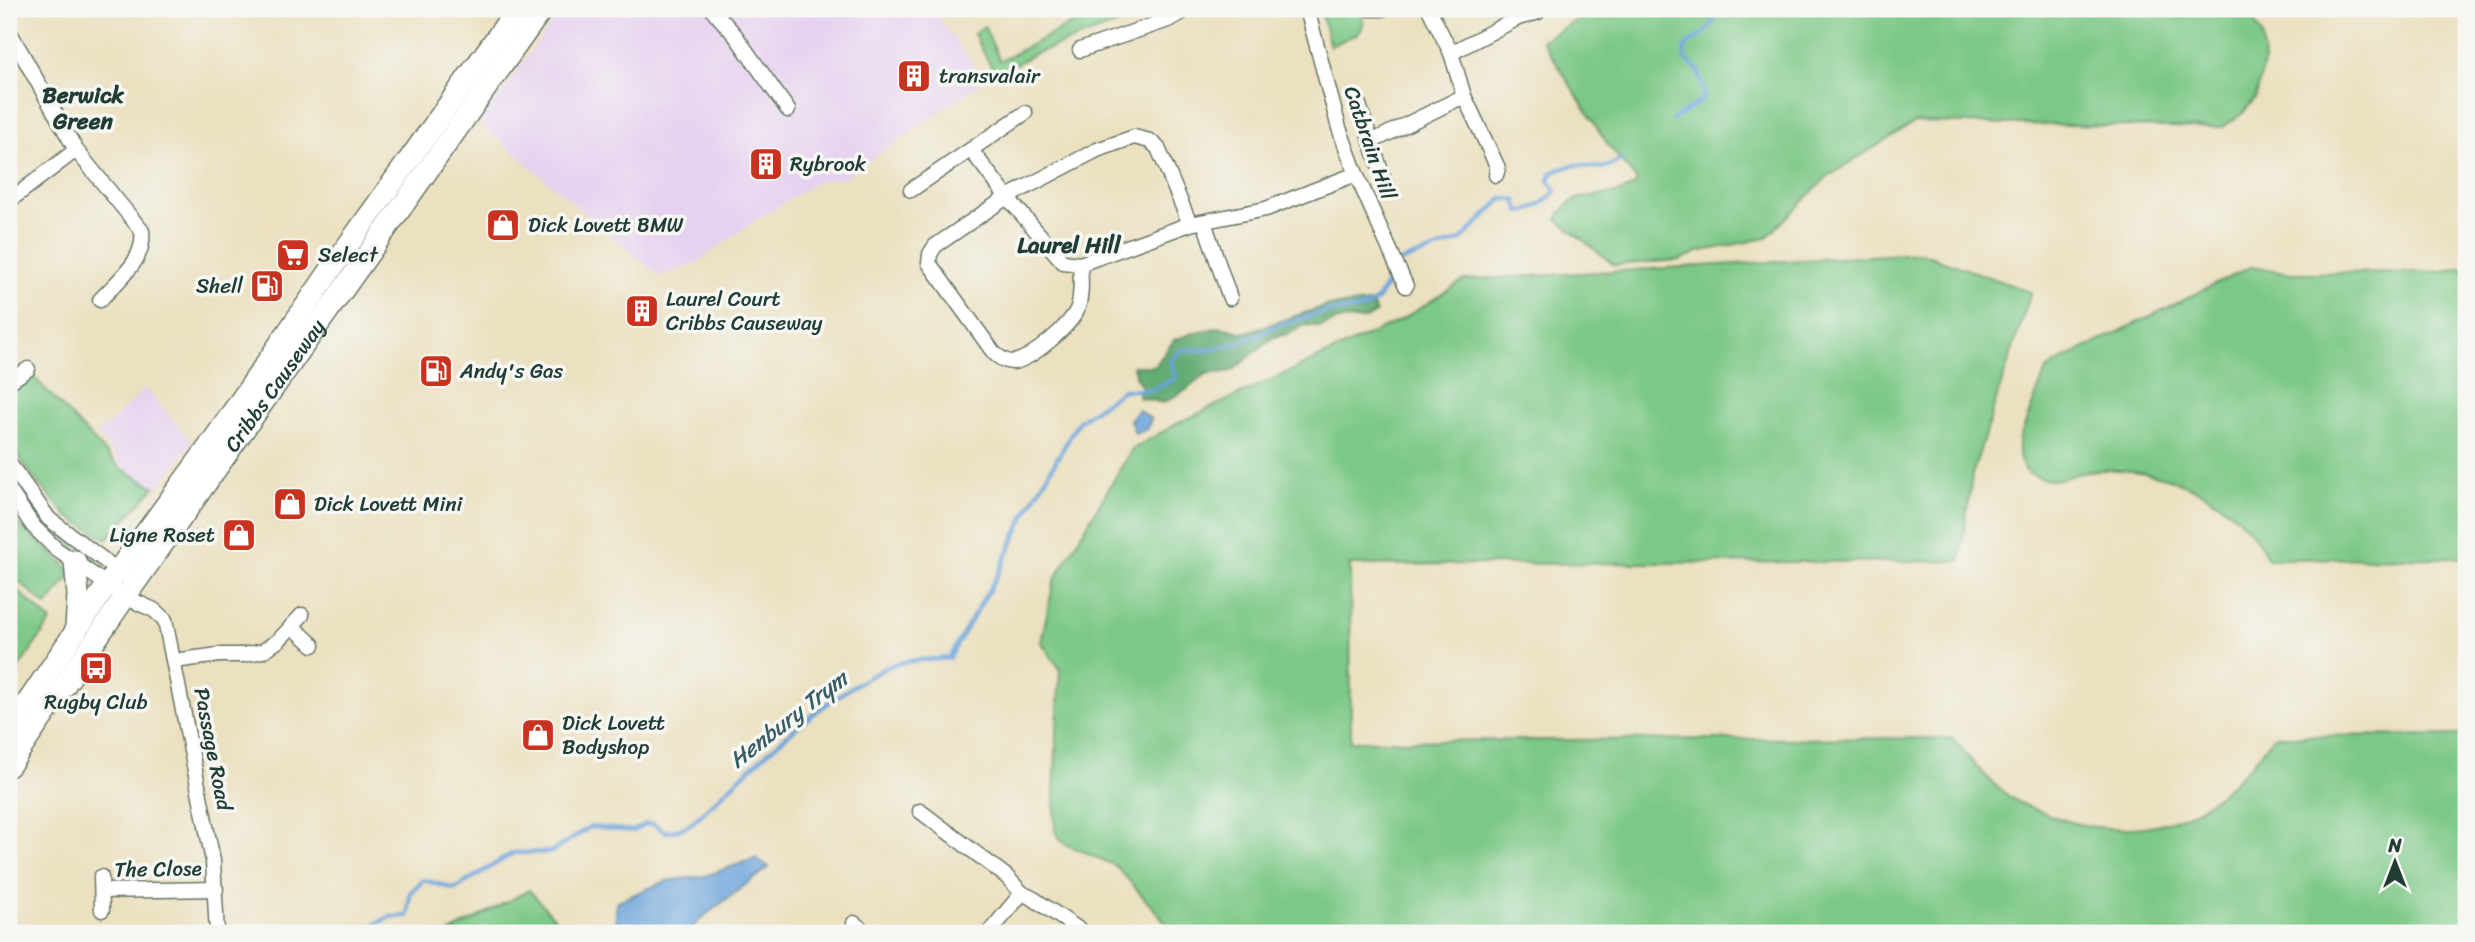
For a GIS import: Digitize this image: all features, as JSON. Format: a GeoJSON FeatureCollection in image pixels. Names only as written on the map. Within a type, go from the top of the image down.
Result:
{"type":"FeatureCollection","features":[{"type":"Feature","properties":{"kind":"main road","name":"Cribbs Causeway"},"geometry":{"type":"LineString","coordinates":[[9,766],[115,582],[325,278],[517,9]]}},
{"type":"Feature","properties":{"kind":"main road","name":"Cribbs Causeway"},"geometry":{"type":"LineString","coordinates":[[9,730],[76,631],[542,9]]}},
{"type":"Feature","properties":{"kind":"main road"},"geometry":{"type":"LineString","coordinates":[[75,561],[78,595],[76,631]]}},
{"type":"Feature","properties":{"kind":"street"},"geometry":{"type":"LineString","coordinates":[[712,9],[735,36],[788,110]]}},
{"type":"Feature","properties":{"kind":"street"},"geometry":{"type":"LineString","coordinates":[[1080,50],[1168,20],[1188,9]]}},
{"type":"Feature","properties":{"kind":"street","name":"Catbrain Hill"},"geometry":{"type":"LineString","coordinates":[[1307,9],[1339,128],[1405,286]]}},
{"type":"Feature","properties":{"kind":"street"},"geometry":{"type":"LineString","coordinates":[[1369,9],[1382,9]]}},
{"type":"Feature","properties":{"kind":"street"},"geometry":{"type":"LineString","coordinates":[[1429,9],[1451,53],[1464,96],[1498,168],[1496,175]]}},
{"type":"Feature","properties":{"kind":"street"},"geometry":{"type":"LineString","coordinates":[[1451,53],[1518,18],[1538,12]]}},
{"type":"Feature","properties":{"kind":"street"},"geometry":{"type":"LineString","coordinates":[[9,32],[76,150],[142,231],[144,244],[135,261],[100,300]]}},
{"type":"Feature","properties":{"kind":"street"},"geometry":{"type":"LineString","coordinates":[[1371,142],[1464,96]]}},
{"type":"Feature","properties":{"kind":"street"},"geometry":{"type":"LineString","coordinates":[[1357,99],[1385,183]]}},
{"type":"Feature","properties":{"kind":"street"},"geometry":{"type":"LineString","coordinates":[[911,190],[1025,113]]}},
{"type":"Feature","properties":{"kind":"street"},"geometry":{"type":"LineString","coordinates":[[1080,264],[1082,281],[1078,308],[1072,321],[1033,353],[1018,361],[1009,362],[994,353],[929,263],[935,246],[1007,197],[1097,150],[1129,138],[1140,137],[1154,144],[1163,158],[1197,223],[1230,298]]}},
{"type":"Feature","properties":{"kind":"street"},"geometry":{"type":"LineString","coordinates":[[9,201],[76,150]]}},
{"type":"Feature","properties":{"kind":"street"},"geometry":{"type":"LineString","coordinates":[[971,150],[1063,262],[1080,264],[1197,223],[1266,209],[1356,174]]}},
{"type":"Feature","properties":{"kind":"street"},"geometry":{"type":"LineString","coordinates":[[9,382],[28,369]]}},
{"type":"Feature","properties":{"kind":"street"},"geometry":{"type":"LineString","coordinates":[[9,463],[49,519],[115,582]]}},
{"type":"Feature","properties":{"kind":"street"},"geometry":{"type":"LineString","coordinates":[[9,491],[33,526],[56,549],[115,582]]}},
{"type":"Feature","properties":{"kind":"street","name":"Passage Road"},"geometry":{"type":"LineString","coordinates":[[115,582],[165,620],[213,861],[217,933]]}},
{"type":"Feature","properties":{"kind":"street"},"geometry":{"type":"LineString","coordinates":[[174,661],[263,651],[279,640],[302,615]]}},
{"type":"Feature","properties":{"kind":"street"},"geometry":{"type":"LineString","coordinates":[[292,626],[313,645]]}},
{"type":"Feature","properties":{"kind":"street"},"geometry":{"type":"LineString","coordinates":[[920,811],[1006,876],[1022,893],[1034,898],[1084,933]]}},
{"type":"Feature","properties":{"kind":"street","name":"The Close"},"geometry":{"type":"LineString","coordinates":[[102,911],[102,884],[216,889]]}},
{"type":"Feature","properties":{"kind":"street"},"geometry":{"type":"LineString","coordinates":[[989,933],[1022,893]]}},
{"type":"Feature","properties":{"kind":"street"},"geometry":{"type":"LineString","coordinates":[[854,923],[866,933]]}},
{"type":"Feature","properties":{"kind":"shaded area"},"geometry":{"type":"Polygon","coordinates":[[[562,9],[932,9],[972,63],[979,84],[846,177],[816,182],[695,264],[659,276],[479,123],[562,9]]]}},
{"type":"Feature","properties":{"kind":"shaded area"},"geometry":{"type":"Polygon","coordinates":[[[145,388],[192,442],[159,486],[155,487],[126,471],[98,435],[145,388]]]}},
{"type":"Feature","properties":{"kind":"green space"},"geometry":{"type":"Polygon","coordinates":[[[1100,9],[1159,9],[1034,54],[1000,73],[993,70],[974,34],[984,26],[1000,61],[1100,9]]]}},
{"type":"Feature","properties":{"kind":"green space"},"geometry":{"type":"Polygon","coordinates":[[[1320,9],[1357,9],[1363,26],[1359,33],[1330,46],[1320,9]]]}},
{"type":"Feature","properties":{"kind":"green space"},"geometry":{"type":"Polygon","coordinates":[[[1596,9],[2247,9],[2262,35],[2264,63],[2256,97],[2242,114],[2221,128],[1915,122],[1827,177],[1766,238],[1698,252],[1680,260],[1614,265],[1557,219],[1575,200],[1620,192],[1636,185],[1636,179],[1608,145],[1542,40],[1596,9]]]}},
{"type":"Feature","properties":{"kind":"green space"},"geometry":{"type":"Polygon","coordinates":[[[1921,253],[2031,292],[1972,475],[1960,561],[1350,565],[1351,741],[1953,738],[1988,779],[2019,802],[2079,824],[2123,828],[2166,822],[2187,815],[2206,804],[2243,773],[2274,736],[2466,735],[2466,933],[1175,933],[1116,866],[1063,843],[1055,831],[1054,794],[1060,669],[1041,642],[1054,581],[1132,449],[1182,421],[1401,320],[1464,280],[1921,253]]]}},
{"type":"Feature","properties":{"kind":"green space"},"geometry":{"type":"Polygon","coordinates":[[[2252,266],[2290,273],[2433,272],[2466,268],[2466,558],[2268,559],[2255,537],[2237,518],[2217,502],[2170,479],[2118,470],[2092,471],[2053,480],[2026,472],[2019,458],[2019,440],[2046,370],[2065,358],[2252,266]]]}},
{"type":"Feature","properties":{"kind":"green space"},"geometry":{"type":"Polygon","coordinates":[[[1372,303],[1376,313],[1366,319],[1338,320],[1320,327],[1305,325],[1288,334],[1274,337],[1232,371],[1206,374],[1163,403],[1138,397],[1142,386],[1136,378],[1133,366],[1155,366],[1174,340],[1221,327],[1244,333],[1326,306],[1372,303]]]}},
{"type":"Feature","properties":{"kind":"green space"},"geometry":{"type":"Polygon","coordinates":[[[31,374],[120,468],[155,487],[107,539],[68,517],[36,481],[9,443],[9,390],[31,374]]]}},
{"type":"Feature","properties":{"kind":"green space"},"geometry":{"type":"Polygon","coordinates":[[[9,508],[20,525],[73,572],[47,606],[9,573],[9,508]]]}},
{"type":"Feature","properties":{"kind":"green space"},"geometry":{"type":"Polygon","coordinates":[[[53,529],[96,560],[91,567],[49,535],[53,529]]]}},
{"type":"Feature","properties":{"kind":"green space"},"geometry":{"type":"Polygon","coordinates":[[[9,583],[51,621],[9,682],[9,583]]]}},
{"type":"Feature","properties":{"kind":"green space"},"geometry":{"type":"Polygon","coordinates":[[[529,890],[568,933],[449,933],[529,890]]]}},
{"type":"Feature","properties":{"kind":"water"},"geometry":{"type":"Polygon","coordinates":[[[1138,410],[1151,419],[1147,429],[1135,434],[1130,420],[1138,410]]]}},
{"type":"Feature","properties":{"kind":"water"},"geometry":{"type":"Polygon","coordinates":[[[756,858],[769,867],[699,920],[689,933],[616,932],[616,902],[666,881],[705,876],[756,858]]]}},
{"type":"Feature","properties":{"kind":"waterway"},"geometry":{"type":"LineString","coordinates":[[1672,120],[1701,101],[1704,96],[1698,70],[1685,59],[1684,48],[1709,28],[1715,9]]}},
{"type":"Feature","properties":{"kind":"waterway"},"geometry":{"type":"LineString","coordinates":[[1726,9],[1732,14],[1746,9]]}},
{"type":"Feature","properties":{"kind":"waterway"},"geometry":{"type":"LineString","coordinates":[[1400,262],[1461,240],[1502,199],[1516,200],[1520,212],[1540,205],[1556,191],[1549,181],[1551,173],[1575,165],[1604,167],[1621,159]]}},
{"type":"Feature","properties":{"kind":"waterway","name":"Henbury Trym"},"geometry":{"type":"LineString","coordinates":[[360,933],[389,917],[408,916],[410,893],[424,880],[455,889],[513,853],[551,852],[590,827],[633,831],[646,824],[653,824],[666,832],[691,824],[810,716],[863,680],[896,664],[949,658],[997,576],[1028,509],[1079,421],[1123,390],[1152,390],[1176,378],[1171,361],[1181,350],[1207,350],[1239,343],[1281,324],[1329,311],[1367,307],[1377,300],[1390,278]]}},
{"type":"Feature","properties":{"kind":"place","name":"transvalair"},"geometry":{"type":"Point","coordinates":[914,76]}},
{"type":"Feature","properties":{"kind":"place","name":"Rybrook"},"geometry":{"type":"Point","coordinates":[766,164]}},
{"type":"Feature","properties":{"kind":"place","name":"Dick Lovett BMW"},"geometry":{"type":"Point","coordinates":[503,225]}},
{"type":"Feature","properties":{"kind":"place","name":"Select"},"geometry":{"type":"Point","coordinates":[293,255]}},
{"type":"Feature","properties":{"kind":"place","name":"Shell"},"geometry":{"type":"Point","coordinates":[267,286]}},
{"type":"Feature","properties":{"kind":"place","name":"Laurel Court Cribbs Causeway"},"geometry":{"type":"Point","coordinates":[642,311]}},
{"type":"Feature","properties":{"kind":"place","name":"Andy's Gas"},"geometry":{"type":"Point","coordinates":[436,371]}},
{"type":"Feature","properties":{"kind":"place","name":"Dick Lovett Mini"},"geometry":{"type":"Point","coordinates":[290,504]}},
{"type":"Feature","properties":{"kind":"place","name":"Ligne Roset"},"geometry":{"type":"Point","coordinates":[239,535]}},
{"type":"Feature","properties":{"kind":"place","name":"Rugby Club"},"geometry":{"type":"Point","coordinates":[96,668]}},
{"type":"Feature","properties":{"kind":"place","name":"Dick Lovett Bodyshop"},"geometry":{"type":"Point","coordinates":[538,735]}},
{"type":"Feature","properties":{"kind":"district","name":"Berwick Green"},"geometry":{"type":"Point","coordinates":[83,108]}},
{"type":"Feature","properties":{"kind":"district","name":"Laurel Hill"},"geometry":{"type":"Point","coordinates":[1069,245]}}]}
